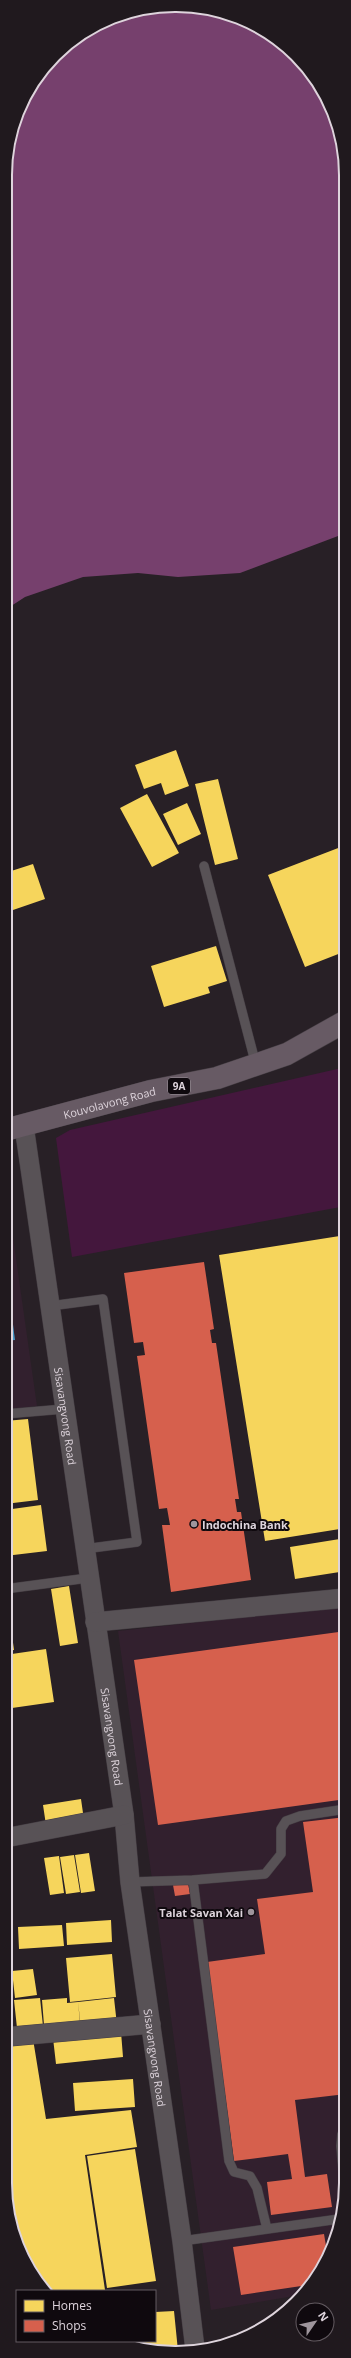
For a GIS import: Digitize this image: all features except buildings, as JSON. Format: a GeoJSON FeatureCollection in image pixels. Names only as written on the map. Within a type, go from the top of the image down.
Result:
{"type":"FeatureCollection","features":[{"type":"Feature","properties":{"kind":"main road","name":"Kouvolavong Road"},"geometry":{"type":"LineString","coordinates":[[12,1127],[151,1091],[217,1078],[287,1054],[339,1025]]}},
{"type":"Feature","properties":{"kind":"street","name":"Sisavangvong Road"},"geometry":{"type":"LineString","coordinates":[[12,1137],[50,1306],[88,1578],[124,1815],[130,1882],[182,2241],[195,2345]]}},
{"type":"Feature","properties":{"kind":"street"},"geometry":{"type":"LineString","coordinates":[[95,1622],[339,1599]]}},
{"type":"Feature","properties":{"kind":"street"},"geometry":{"type":"LineString","coordinates":[[12,1837],[124,1815]]}},
{"type":"Feature","properties":{"kind":"street"},"geometry":{"type":"LineString","coordinates":[[12,2036],[151,2024]]}},
{"type":"Feature","properties":{"kind":"lane"},"geometry":{"type":"LineString","coordinates":[[204,866],[256,1065]]}},
{"type":"Feature","properties":{"kind":"lane"},"geometry":{"type":"LineString","coordinates":[[50,1306],[103,1298],[137,1542],[84,1549]]}},
{"type":"Feature","properties":{"kind":"lane"},"geometry":{"type":"LineString","coordinates":[[12,1413],[64,1409]]}},
{"type":"Feature","properties":{"kind":"lane"},"geometry":{"type":"LineString","coordinates":[[12,1588],[88,1578]]}},
{"type":"Feature","properties":{"kind":"lane"},"geometry":{"type":"LineString","coordinates":[[130,1882],[193,1880],[265,1874],[281,1854],[281,1829],[286,1821],[300,1816],[339,1810]]}},
{"type":"Feature","properties":{"kind":"lane"},"geometry":{"type":"LineString","coordinates":[[193,1880],[229,2161],[234,2172],[250,2176],[257,2188],[267,2229]]}},
{"type":"Feature","properties":{"kind":"lane"},"geometry":{"type":"LineString","coordinates":[[182,2241],[334,2220]]}},
{"type":"Feature","properties":{"kind":"shaded area"},"geometry":{"type":"Polygon","coordinates":[[[186,12],[207,15],[238,24],[275,46],[291,60],[305,76],[327,113],[338,154],[339,536],[240,573],[178,577],[138,573],[83,577],[25,597],[12,605],[12,165],[15,144],[24,113],[46,76],[60,60],[76,46],[113,24],[154,13],[186,12]]]}},
{"type":"Feature","properties":{"kind":"shaded area"},"geometry":{"type":"Polygon","coordinates":[[[339,1069],[339,1207],[72,1257],[56,1138],[70,1130],[339,1069]]]}},
{"type":"Feature","properties":{"kind":"shaded area"},"geometry":{"type":"Polygon","coordinates":[[[12,1230],[37,1406],[12,1409],[12,1230]]]}},
{"type":"Feature","properties":{"kind":"shaded area","name":"Talat Savan Xai"},"geometry":{"type":"Polygon","coordinates":[[[339,1607],[339,2193],[336,2214],[327,2245],[305,2282],[293,2296],[211,2310],[118,1631],[339,1607]]]}},
{"type":"Feature","properties":{"kind":"place","name":"Indochina Bank"},"geometry":{"type":"Point","coordinates":[194,1524]}},
{"type":"Feature","properties":{"kind":"place","name":"Talat Savan Xai"},"geometry":{"type":"Point","coordinates":[251,1912]}}]}
